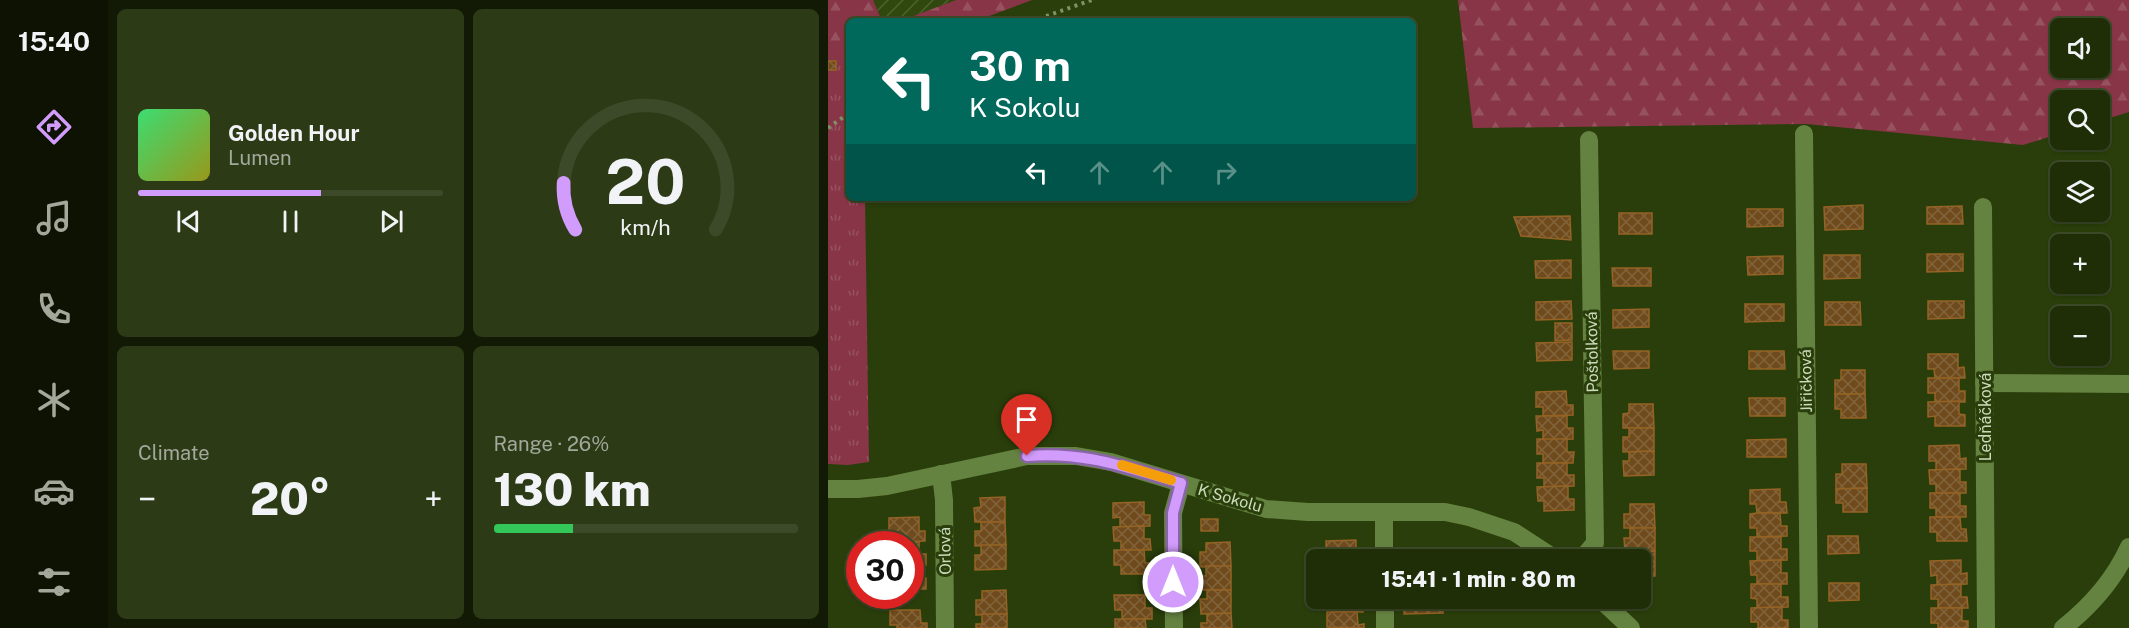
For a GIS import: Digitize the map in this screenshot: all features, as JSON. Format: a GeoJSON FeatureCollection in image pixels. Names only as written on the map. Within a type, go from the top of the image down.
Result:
{"type":"FeatureCollection","features":[{"type":"Feature","properties":{"kind":"street","name":"Jiřičková"},"geometry":{"type":"LineString","coordinates":[[1804,134],[1809,628]]}},
{"type":"Feature","properties":{"kind":"street","name":"Poštolková"},"geometry":{"type":"LineString","coordinates":[[1589,140],[1595,543],[1590,549]]}},
{"type":"Feature","properties":{"kind":"street","name":"Ledňáčková"},"geometry":{"type":"LineString","coordinates":[[1983,207],[1986,627]]}},
{"type":"Feature","properties":{"kind":"street"},"geometry":{"type":"LineString","coordinates":[[1984,382],[2129,384]]}},
{"type":"Feature","properties":{"kind":"street","name":"K Sokolu"},"geometry":{"type":"LineString","coordinates":[[828,489],[871,488],[1019,458],[1059,455],[1111,462],[1266,509],[1445,512],[1469,517],[1514,532],[1540,549]]}},
{"type":"Feature","properties":{"kind":"street","name":"Orlová"},"geometry":{"type":"LineString","coordinates":[[941,474],[944,500],[945,628]]}},
{"type":"Feature","properties":{"kind":"street"},"geometry":{"type":"LineString","coordinates":[[1174,628],[1173,513],[1181,483]]}},
{"type":"Feature","properties":{"kind":"street"},"geometry":{"type":"LineString","coordinates":[[1384,512],[1384,549]]}},
{"type":"Feature","properties":{"kind":"street"},"geometry":{"type":"LineString","coordinates":[[2063,628],[2083,622],[2111,580],[2129,547]]}},
{"type":"Feature","properties":{"kind":"street"},"geometry":{"type":"LineString","coordinates":[[1385,609],[1385,628]]}},
{"type":"Feature","properties":{"kind":"street"},"geometry":{"type":"LineString","coordinates":[[1611,609],[1631,628]]}},
{"type":"Feature","properties":{"kind":"path"},"geometry":{"type":"LineString","coordinates":[[1041,18],[1092,0]]}},
{"type":"Feature","properties":{"kind":"path"},"geometry":{"type":"LineString","coordinates":[[828,128],[846,115]]}},
{"type":"Feature","properties":{"kind":"shaded area"},"geometry":{"type":"Polygon","coordinates":[[[873,0],[956,0],[908,18],[881,18],[873,0]]]}},
{"type":"Feature","properties":{"kind":"green space"},"geometry":{"type":"Polygon","coordinates":[[[828,0],[873,0],[881,18],[846,18],[846,63],[828,63],[828,0]]]}},
{"type":"Feature","properties":{"kind":"green space"},"geometry":{"type":"Polygon","coordinates":[[[956,0],[1032,0],[984,18],[908,18],[956,0]]]}},
{"type":"Feature","properties":{"kind":"green space"},"geometry":{"type":"Polygon","coordinates":[[[1458,0],[2129,0],[2129,112],[2110,118],[2110,90],[2050,90],[2050,136],[2023,145],[1807,124],[1473,128],[1458,0]]]}},
{"type":"Feature","properties":{"kind":"green space"},"geometry":{"type":"Polygon","coordinates":[[[828,63],[846,63],[846,201],[865,201],[869,462],[848,465],[828,464],[828,63]]]}},
{"type":"Feature","properties":{"kind":"building"},"geometry":{"type":"Polygon","coordinates":[[[828,61],[836,61],[836,70],[828,70],[828,61]]]}},
{"type":"Feature","properties":{"kind":"building"},"geometry":{"type":"Polygon","coordinates":[[[1863,205],[1863,229],[1825,230],[1824,207],[1863,205]]]}},
{"type":"Feature","properties":{"kind":"building"},"geometry":{"type":"Polygon","coordinates":[[[1962,206],[1963,224],[1927,224],[1927,207],[1962,206]]]}},
{"type":"Feature","properties":{"kind":"building"},"geometry":{"type":"Polygon","coordinates":[[[1747,209],[1783,209],[1783,226],[1747,227],[1747,209]]]}},
{"type":"Feature","properties":{"kind":"building"},"geometry":{"type":"Polygon","coordinates":[[[1619,213],[1652,213],[1652,234],[1619,234],[1619,213]]]}},
{"type":"Feature","properties":{"kind":"building"},"geometry":{"type":"Polygon","coordinates":[[[1570,216],[1571,240],[1521,236],[1514,217],[1570,216]]]}},
{"type":"Feature","properties":{"kind":"building"},"geometry":{"type":"Polygon","coordinates":[[[1927,254],[1963,254],[1963,271],[1927,272],[1927,254]]]}},
{"type":"Feature","properties":{"kind":"building"},"geometry":{"type":"Polygon","coordinates":[[[1824,255],[1860,255],[1860,278],[1824,279],[1824,255]]]}},
{"type":"Feature","properties":{"kind":"building"},"geometry":{"type":"Polygon","coordinates":[[[1783,256],[1783,274],[1748,275],[1747,257],[1783,256]]]}},
{"type":"Feature","properties":{"kind":"building"},"geometry":{"type":"Polygon","coordinates":[[[1571,260],[1571,278],[1536,278],[1535,261],[1571,260]]]}},
{"type":"Feature","properties":{"kind":"building"},"geometry":{"type":"Polygon","coordinates":[[[1612,268],[1651,268],[1651,286],[1613,286],[1612,268]]]}},
{"type":"Feature","properties":{"kind":"building"},"geometry":{"type":"Polygon","coordinates":[[[1571,301],[1572,319],[1536,320],[1536,302],[1571,301]]]}},
{"type":"Feature","properties":{"kind":"building"},"geometry":{"type":"Polygon","coordinates":[[[1928,301],[1964,301],[1964,318],[1928,319],[1928,301]]]}},
{"type":"Feature","properties":{"kind":"building"},"geometry":{"type":"Polygon","coordinates":[[[1825,302],[1860,302],[1861,325],[1825,325],[1825,302]]]}},
{"type":"Feature","properties":{"kind":"building"},"geometry":{"type":"Polygon","coordinates":[[[1745,304],[1784,304],[1784,321],[1745,322],[1745,304]]]}},
{"type":"Feature","properties":{"kind":"building"},"geometry":{"type":"Polygon","coordinates":[[[1649,309],[1649,327],[1613,328],[1613,310],[1649,309]]]}},
{"type":"Feature","properties":{"kind":"building"},"geometry":{"type":"Polygon","coordinates":[[[1555,323],[1572,323],[1572,340],[1555,341],[1555,323]]]}},
{"type":"Feature","properties":{"kind":"building"},"geometry":{"type":"Polygon","coordinates":[[[1572,342],[1572,360],[1537,361],[1536,343],[1572,342]]]}},
{"type":"Feature","properties":{"kind":"building"},"geometry":{"type":"Polygon","coordinates":[[[1613,351],[1649,351],[1649,368],[1614,369],[1613,351]]]}},
{"type":"Feature","properties":{"kind":"building"},"geometry":{"type":"Polygon","coordinates":[[[1749,351],[1784,351],[1785,369],[1749,369],[1749,351]]]}},
{"type":"Feature","properties":{"kind":"building"},"geometry":{"type":"Polygon","coordinates":[[[1928,354],[1958,354],[1958,368],[1964,367],[1965,378],[1935,378],[1934,369],[1928,369],[1928,354]]]}},
{"type":"Feature","properties":{"kind":"building"},"geometry":{"type":"Polygon","coordinates":[[[1841,370],[1865,370],[1865,394],[1835,394],[1835,380],[1841,380],[1841,370]]]}},
{"type":"Feature","properties":{"kind":"building"},"geometry":{"type":"Polygon","coordinates":[[[1928,378],[1959,378],[1959,391],[1965,391],[1965,402],[1935,402],[1935,393],[1928,393],[1928,378]]]}},
{"type":"Feature","properties":{"kind":"building"},"geometry":{"type":"Polygon","coordinates":[[[1566,391],[1567,405],[1573,405],[1573,415],[1543,416],[1543,407],[1536,407],[1536,392],[1566,391]]]}},
{"type":"Feature","properties":{"kind":"building"},"geometry":{"type":"Polygon","coordinates":[[[1835,394],[1865,394],[1866,418],[1841,418],[1841,409],[1835,409],[1835,394]]]}},
{"type":"Feature","properties":{"kind":"building"},"geometry":{"type":"Polygon","coordinates":[[[1749,398],[1785,398],[1785,416],[1750,416],[1749,398]]]}},
{"type":"Feature","properties":{"kind":"building"},"geometry":{"type":"Polygon","coordinates":[[[1959,401],[1959,414],[1965,415],[1965,426],[1935,426],[1935,416],[1928,417],[1928,402],[1959,401]]]}},
{"type":"Feature","properties":{"kind":"building"},"geometry":{"type":"Polygon","coordinates":[[[1629,404],[1653,404],[1654,428],[1623,428],[1623,414],[1629,413],[1629,404]]]}},
{"type":"Feature","properties":{"kind":"building"},"geometry":{"type":"Polygon","coordinates":[[[1536,416],[1567,416],[1567,428],[1573,428],[1573,439],[1543,440],[1543,430],[1537,431],[1536,416]]]}},
{"type":"Feature","properties":{"kind":"building"},"geometry":{"type":"Polygon","coordinates":[[[1629,428],[1654,428],[1654,451],[1623,452],[1623,437],[1629,437],[1629,428]]]}},
{"type":"Feature","properties":{"kind":"building"},"geometry":{"type":"Polygon","coordinates":[[[1537,439],[1567,439],[1567,452],[1574,452],[1573,463],[1543,463],[1543,454],[1537,454],[1537,439]]]}},
{"type":"Feature","properties":{"kind":"building"},"geometry":{"type":"Polygon","coordinates":[[[1786,439],[1786,457],[1747,457],[1747,440],[1786,439]]]}},
{"type":"Feature","properties":{"kind":"building"},"geometry":{"type":"Polygon","coordinates":[[[1959,445],[1960,459],[1966,458],[1966,469],[1936,470],[1936,461],[1929,461],[1929,446],[1959,445]]]}},
{"type":"Feature","properties":{"kind":"building"},"geometry":{"type":"Polygon","coordinates":[[[1654,451],[1654,475],[1624,476],[1623,461],[1629,461],[1629,452],[1654,451]]]}},
{"type":"Feature","properties":{"kind":"building"},"geometry":{"type":"Polygon","coordinates":[[[1537,463],[1567,463],[1567,475],[1574,475],[1574,486],[1544,487],[1544,478],[1537,478],[1537,463]]]}},
{"type":"Feature","properties":{"kind":"building"},"geometry":{"type":"Polygon","coordinates":[[[1842,464],[1866,464],[1867,488],[1836,489],[1836,474],[1842,474],[1842,464]]]}},
{"type":"Feature","properties":{"kind":"building"},"geometry":{"type":"Polygon","coordinates":[[[1960,469],[1960,482],[1966,482],[1966,493],[1936,493],[1936,484],[1930,484],[1929,470],[1960,469]]]}},
{"type":"Feature","properties":{"kind":"building"},"geometry":{"type":"Polygon","coordinates":[[[1568,486],[1568,499],[1574,499],[1574,510],[1544,511],[1544,501],[1538,501],[1537,487],[1568,486]]]}},
{"type":"Feature","properties":{"kind":"building"},"geometry":{"type":"Polygon","coordinates":[[[1867,488],[1867,512],[1843,512],[1843,503],[1836,503],[1836,489],[1867,488]]]}},
{"type":"Feature","properties":{"kind":"building"},"geometry":{"type":"Polygon","coordinates":[[[1780,489],[1780,502],[1786,502],[1787,513],[1757,513],[1756,504],[1750,504],[1750,490],[1780,489]]]}},
{"type":"Feature","properties":{"kind":"building"},"geometry":{"type":"Polygon","coordinates":[[[1930,493],[1960,493],[1960,506],[1966,506],[1966,517],[1936,517],[1936,508],[1930,508],[1930,493]]]}},
{"type":"Feature","properties":{"kind":"building"},"geometry":{"type":"Polygon","coordinates":[[[1005,497],[1005,522],[975,522],[974,508],[981,507],[980,498],[1005,497]]]}},
{"type":"Feature","properties":{"kind":"building"},"geometry":{"type":"Polygon","coordinates":[[[1144,502],[1144,515],[1150,515],[1150,526],[1120,527],[1120,517],[1113,518],[1113,503],[1144,502]]]}},
{"type":"Feature","properties":{"kind":"building"},"geometry":{"type":"Polygon","coordinates":[[[1630,504],[1654,504],[1655,528],[1624,528],[1624,514],[1630,514],[1630,504]]]}},
{"type":"Feature","properties":{"kind":"building"},"geometry":{"type":"Polygon","coordinates":[[[1780,513],[1781,526],[1787,526],[1787,536],[1757,537],[1757,528],[1750,528],[1750,514],[1780,513]]]}},
{"type":"Feature","properties":{"kind":"building"},"geometry":{"type":"Polygon","coordinates":[[[919,517],[919,531],[889,531],[889,518],[919,517]]]}},
{"type":"Feature","properties":{"kind":"building"},"geometry":{"type":"Polygon","coordinates":[[[1930,517],[1960,517],[1961,529],[1966,529],[1967,541],[1937,541],[1937,532],[1930,532],[1930,517]]]}},
{"type":"Feature","properties":{"kind":"building"},"geometry":{"type":"Polygon","coordinates":[[[1201,519],[1218,519],[1218,531],[1201,531],[1201,519]]]}},
{"type":"Feature","properties":{"kind":"building"},"geometry":{"type":"Polygon","coordinates":[[[981,522],[1005,522],[1006,545],[975,546],[975,531],[981,531],[981,522]]]}},
{"type":"Feature","properties":{"kind":"building"},"geometry":{"type":"Polygon","coordinates":[[[1144,526],[1144,539],[1150,539],[1151,550],[1121,550],[1121,541],[1114,541],[1113,527],[1144,526]]]}},
{"type":"Feature","properties":{"kind":"building"},"geometry":{"type":"Polygon","coordinates":[[[1630,528],[1655,528],[1655,551],[1625,549],[1624,538],[1630,538],[1630,528]]]}},
{"type":"Feature","properties":{"kind":"building"},"geometry":{"type":"Polygon","coordinates":[[[1828,536],[1858,536],[1859,553],[1828,554],[1828,536]]]}},
{"type":"Feature","properties":{"kind":"building"},"geometry":{"type":"Polygon","coordinates":[[[1750,537],[1781,537],[1781,549],[1787,549],[1787,560],[1757,561],[1757,551],[1750,551],[1750,537]]]}},
{"type":"Feature","properties":{"kind":"building"},"geometry":{"type":"Polygon","coordinates":[[[1356,540],[1356,549],[1326,549],[1326,541],[1356,540]]]}},
{"type":"Feature","properties":{"kind":"building"},"geometry":{"type":"Polygon","coordinates":[[[1230,542],[1231,566],[1200,567],[1200,552],[1206,552],[1206,543],[1230,542]]]}},
{"type":"Feature","properties":{"kind":"building"},"geometry":{"type":"Polygon","coordinates":[[[981,545],[1006,545],[1006,569],[975,570],[975,555],[981,555],[981,545]]]}},
{"type":"Feature","properties":{"kind":"building"},"geometry":{"type":"Polygon","coordinates":[[[1114,550],[1144,550],[1145,563],[1151,563],[1151,574],[1121,574],[1121,565],[1114,565],[1114,550]]]}},
{"type":"Feature","properties":{"kind":"building"},"geometry":{"type":"Polygon","coordinates":[[[1651,551],[1655,551],[1655,576],[1651,576],[1651,551]]]}},
{"type":"Feature","properties":{"kind":"building"},"geometry":{"type":"Polygon","coordinates":[[[1781,560],[1781,573],[1787,573],[1787,584],[1757,584],[1757,575],[1751,575],[1750,561],[1781,560]]]}},
{"type":"Feature","properties":{"kind":"building"},"geometry":{"type":"Polygon","coordinates":[[[1961,560],[1961,574],[1967,573],[1967,584],[1937,585],[1937,575],[1931,576],[1930,561],[1961,560]]]}},
{"type":"Feature","properties":{"kind":"building"},"geometry":{"type":"Polygon","coordinates":[[[1206,566],[1231,566],[1231,590],[1200,590],[1200,576],[1206,576],[1206,566]]]}},
{"type":"Feature","properties":{"kind":"building"},"geometry":{"type":"Polygon","coordinates":[[[1829,583],[1859,583],[1859,600],[1829,601],[1829,583]]]}},
{"type":"Feature","properties":{"kind":"building"},"geometry":{"type":"Polygon","coordinates":[[[1751,584],[1781,584],[1781,597],[1788,597],[1788,607],[1757,608],[1757,599],[1751,598],[1751,584]]]}},
{"type":"Feature","properties":{"kind":"building"},"geometry":{"type":"Polygon","coordinates":[[[1961,584],[1961,597],[1967,597],[1968,608],[1938,608],[1938,599],[1931,599],[1931,585],[1961,584]]]}},
{"type":"Feature","properties":{"kind":"building"},"geometry":{"type":"Polygon","coordinates":[[[1006,590],[1007,614],[976,615],[976,600],[982,600],[982,591],[1006,590]]]}},
{"type":"Feature","properties":{"kind":"building"},"geometry":{"type":"Polygon","coordinates":[[[1207,590],[1231,590],[1231,613],[1201,614],[1200,599],[1207,599],[1207,590]]]}},
{"type":"Feature","properties":{"kind":"building"},"geometry":{"type":"Polygon","coordinates":[[[1114,595],[1145,595],[1145,608],[1152,608],[1152,619],[1122,619],[1122,610],[1115,610],[1114,595]]]}},
{"type":"Feature","properties":{"kind":"building"},"geometry":{"type":"Polygon","coordinates":[[[1782,607],[1782,620],[1788,620],[1788,628],[1758,628],[1758,622],[1751,622],[1751,608],[1782,607]]]}},
{"type":"Feature","properties":{"kind":"building"},"geometry":{"type":"Polygon","coordinates":[[[1931,608],[1962,608],[1962,621],[1968,621],[1968,628],[1938,628],[1938,623],[1931,623],[1931,608]]]}},
{"type":"Feature","properties":{"kind":"building"},"geometry":{"type":"Polygon","coordinates":[[[1333,609],[1363,609],[1363,612],[1333,612],[1333,609]]]}},
{"type":"Feature","properties":{"kind":"building"},"geometry":{"type":"Polygon","coordinates":[[[1404,609],[1443,609],[1443,613],[1404,614],[1404,609]]]}},
{"type":"Feature","properties":{"kind":"building"},"geometry":{"type":"Polygon","coordinates":[[[890,610],[920,610],[921,623],[927,623],[927,628],[897,628],[897,625],[890,625],[890,610]]]}},
{"type":"Feature","properties":{"kind":"building"},"geometry":{"type":"Polygon","coordinates":[[[1327,612],[1357,612],[1358,625],[1364,624],[1364,628],[1327,627],[1327,612]]]}},
{"type":"Feature","properties":{"kind":"building"},"geometry":{"type":"Polygon","coordinates":[[[1231,613],[1232,628],[1201,628],[1201,623],[1207,623],[1207,614],[1231,613]]]}},
{"type":"Feature","properties":{"kind":"building"},"geometry":{"type":"Polygon","coordinates":[[[982,614],[1007,614],[1007,628],[976,628],[976,624],[982,624],[982,614]]]}},
{"type":"Feature","properties":{"kind":"building"},"geometry":{"type":"Polygon","coordinates":[[[1115,619],[1145,619],[1146,628],[1115,628],[1115,619]]]}},
{"type":"Feature","properties":{"kind":"slow traffic"},"geometry":{"type":"LineString","coordinates":[[1122,465],[1171,480]]}},
{"type":"Feature","properties":{"kind":"route"},"geometry":{"type":"LineString","coordinates":[[1027,456],[1059,455],[1092,458],[1181,483],[1173,513],[1173,582]]}}]}
